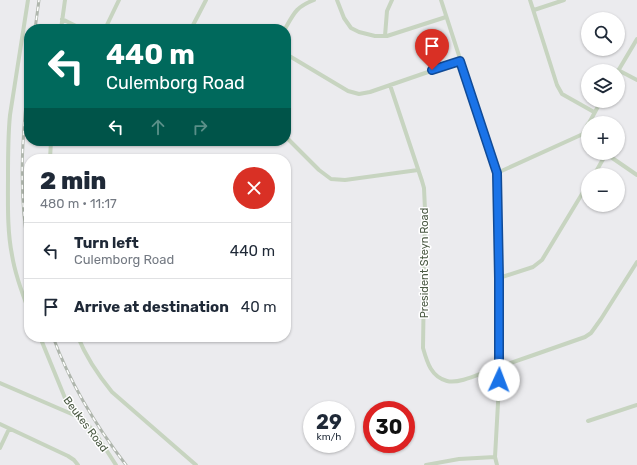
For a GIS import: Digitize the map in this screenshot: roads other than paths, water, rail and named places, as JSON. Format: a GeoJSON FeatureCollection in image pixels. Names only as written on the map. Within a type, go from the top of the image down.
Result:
{"type":"FeatureCollection","features":[{"type":"Feature","properties":{"kind":"street"},"geometry":{"type":"LineString","coordinates":[[24,24],[28,0]]}},
{"type":"Feature","properties":{"kind":"street"},"geometry":{"type":"LineString","coordinates":[[62,24],[65,0]]}},
{"type":"Feature","properties":{"kind":"street"},"geometry":{"type":"LineString","coordinates":[[107,24],[119,0]]}},
{"type":"Feature","properties":{"kind":"street"},"geometry":{"type":"LineString","coordinates":[[194,24],[206,0]]}},
{"type":"Feature","properties":{"kind":"street"},"geometry":{"type":"LineString","coordinates":[[288,24],[293,14],[300,6],[314,0]]}},
{"type":"Feature","properties":{"kind":"street"},"geometry":{"type":"LineString","coordinates":[[337,0],[344,18],[351,28],[359,32],[375,36],[384,36],[446,17]]}},
{"type":"Feature","properties":{"kind":"street"},"geometry":{"type":"LineString","coordinates":[[384,36],[387,11],[392,0]]}},
{"type":"Feature","properties":{"kind":"street"},"geometry":{"type":"LineString","coordinates":[[441,0],[497,173],[500,367],[495,457],[497,465]]}},
{"type":"Feature","properties":{"kind":"street"},"geometry":{"type":"LineString","coordinates":[[530,0],[560,92],[594,112]]}},
{"type":"Feature","properties":{"kind":"street"},"geometry":{"type":"LineString","coordinates":[[534,10],[564,0]]}},
{"type":"Feature","properties":{"kind":"street"},"geometry":{"type":"LineString","coordinates":[[62,19],[72,24]]}},
{"type":"Feature","properties":{"kind":"street"},"geometry":{"type":"LineString","coordinates":[[24,26],[10,115],[8,197],[12,256],[24,297]]}},
{"type":"Feature","properties":{"kind":"street"},"geometry":{"type":"LineString","coordinates":[[622,64],[637,39]]}},
{"type":"Feature","properties":{"kind":"street"},"geometry":{"type":"LineString","coordinates":[[291,57],[352,92],[359,94],[363,94],[460,61]]}},
{"type":"Feature","properties":{"kind":"street"},"geometry":{"type":"LineString","coordinates":[[625,74],[637,80]]}},
{"type":"Feature","properties":{"kind":"street","name":"President Steyn Road"},"geometry":{"type":"LineString","coordinates":[[390,84],[424,188],[423,348],[427,364],[436,375],[446,381],[454,381],[500,367]]}},
{"type":"Feature","properties":{"kind":"street"},"geometry":{"type":"LineString","coordinates":[[592,116],[597,108]]}},
{"type":"Feature","properties":{"kind":"street"},"geometry":{"type":"LineString","coordinates":[[497,173],[581,135]]}},
{"type":"Feature","properties":{"kind":"street"},"geometry":{"type":"LineString","coordinates":[[291,142],[331,179],[345,180],[418,170]]}},
{"type":"Feature","properties":{"kind":"street"},"geometry":{"type":"LineString","coordinates":[[615,160],[637,174]]}},
{"type":"Feature","properties":{"kind":"street"},"geometry":{"type":"LineString","coordinates":[[499,278],[534,267],[542,260],[581,196]]}},
{"type":"Feature","properties":{"kind":"street"},"geometry":{"type":"LineString","coordinates":[[500,367],[585,337],[591,333],[637,262]]}},
{"type":"Feature","properties":{"kind":"street","name":"Beukes Road"},"geometry":{"type":"LineString","coordinates":[[42,342],[65,398],[100,439],[116,465]]}},
{"type":"Feature","properties":{"kind":"street"},"geometry":{"type":"LineString","coordinates":[[81,342],[97,371],[112,392],[196,465]]}},
{"type":"Feature","properties":{"kind":"street"},"geometry":{"type":"LineString","coordinates":[[1,385],[83,419]]}},
{"type":"Feature","properties":{"kind":"street"},"geometry":{"type":"LineString","coordinates":[[588,421],[637,406]]}},
{"type":"Feature","properties":{"kind":"street"},"geometry":{"type":"LineString","coordinates":[[0,424],[68,456],[78,465]]}},
{"type":"Feature","properties":{"kind":"street"},"geometry":{"type":"LineString","coordinates":[[0,448],[9,429]]}},
{"type":"Feature","properties":{"kind":"street"},"geometry":{"type":"LineString","coordinates":[[426,465],[458,459],[495,457]]}},
{"type":"Feature","properties":{"kind":"railway"},"geometry":{"type":"LineString","coordinates":[[36,24],[39,0]]}},
{"type":"Feature","properties":{"kind":"railway"},"geometry":{"type":"LineString","coordinates":[[24,121],[22,164],[24,215]]}},
{"type":"Feature","properties":{"kind":"railway"},"geometry":{"type":"LineString","coordinates":[[55,342],[67,371],[85,404],[104,435],[126,465]]}}]}
